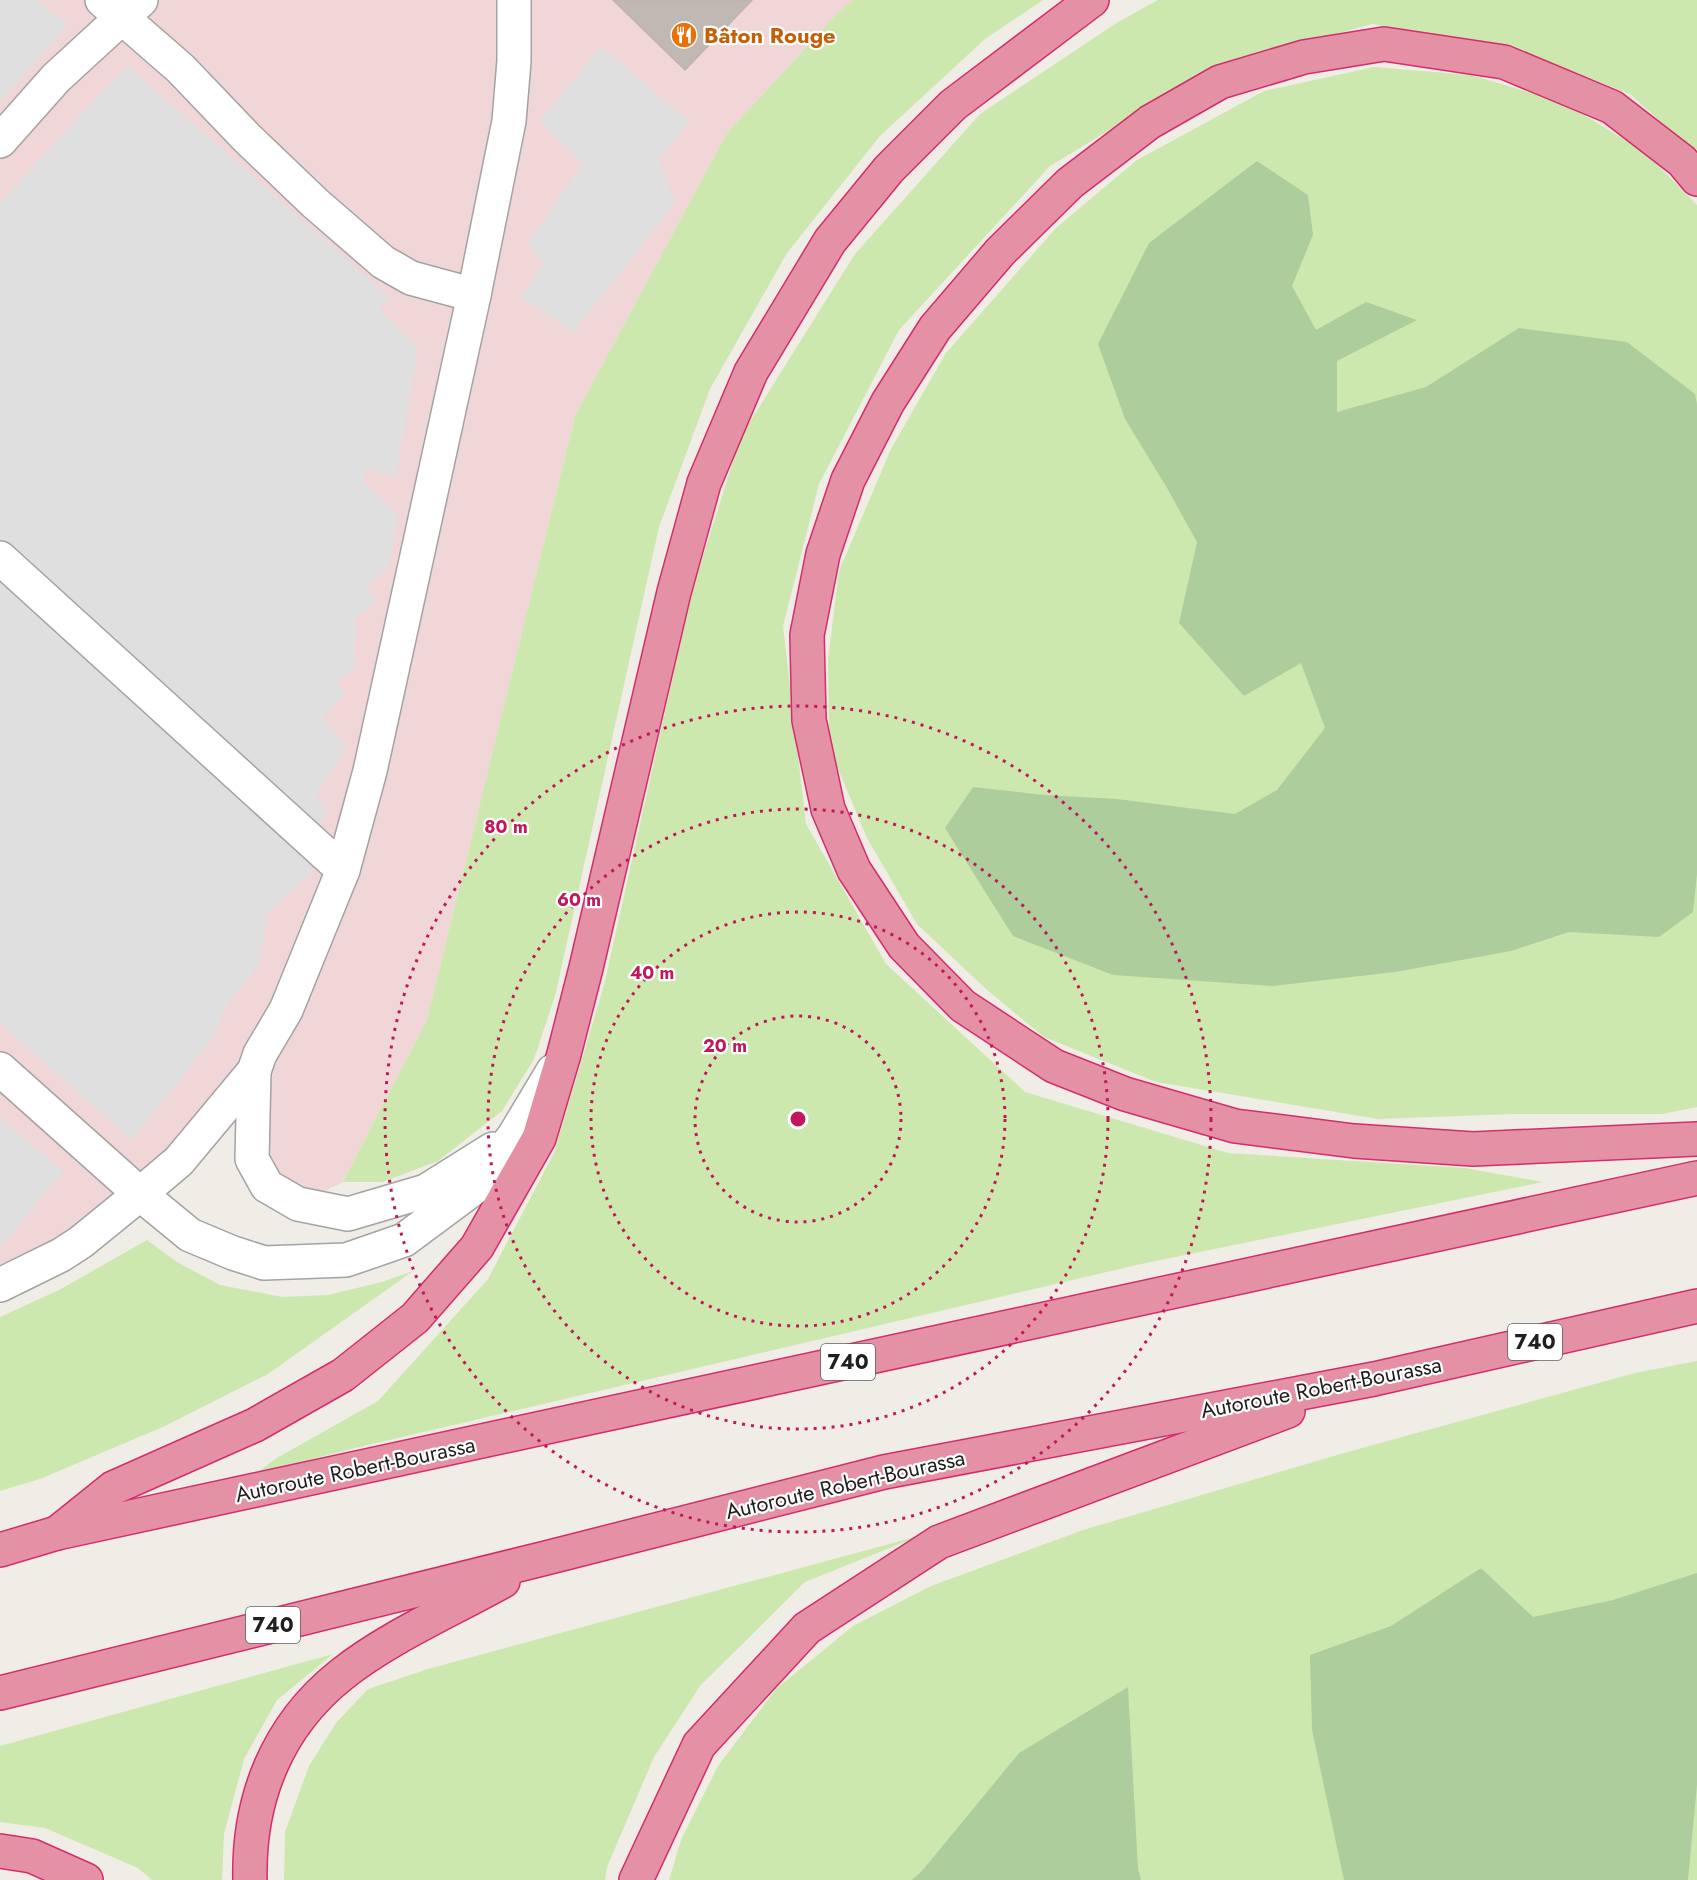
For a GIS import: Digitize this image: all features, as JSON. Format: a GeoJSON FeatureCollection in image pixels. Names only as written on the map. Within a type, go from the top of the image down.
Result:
{"type":"FeatureCollection","features":[{"type":"Feature","properties":{"kind":"highway"},"geometry":{"type":"LineString","coordinates":[[57,1533],[113,1488],[255,1425],[344,1375],[415,1318],[477,1247],[539,1138],[564,1054],[674,592],[704,483],[751,372],[830,241],[889,169],[953,105],[1092,0]]}},
{"type":"Feature","properties":{"kind":"highway"},"geometry":{"type":"LineString","coordinates":[[1697,179],[1682,161],[1611,107],[1504,62],[1384,44],[1304,57],[1220,82],[1150,122],[1070,183],[1000,252],[935,328],[888,402],[848,480],[823,554],[807,635],[809,720],[828,809],[854,870],[904,946],[963,1006],[1054,1066],[1125,1094],[1235,1126],[1354,1141],[1473,1149],[1697,1139]]}},
{"type":"Feature","properties":{"kind":"highway","name":"Autoroute Robert-Bourassa"},"geometry":{"type":"LineString","coordinates":[[0,1550],[57,1533],[1697,1178]]}},
{"type":"Feature","properties":{"kind":"highway","name":"Autoroute Robert-Bourassa"},"geometry":{"type":"LineString","coordinates":[[0,1693],[884,1472],[1374,1378],[1697,1306]]}},
{"type":"Feature","properties":{"kind":"highway"},"geometry":{"type":"LineString","coordinates":[[636,1880],[699,1745],[807,1628],[939,1542],[1374,1378]]}},
{"type":"Feature","properties":{"kind":"highway"},"geometry":{"type":"LineString","coordinates":[[250,1880],[250,1842],[256,1809],[269,1768],[284,1737],[302,1712],[341,1675],[382,1647],[546,1558]]}},
{"type":"Feature","properties":{"kind":"highway"},"geometry":{"type":"LineString","coordinates":[[0,1851],[32,1857],[86,1880]]}},
{"type":"Feature","properties":{"kind":"lane"},"geometry":{"type":"LineString","coordinates":[[514,0],[514,61],[509,121],[474,295],[370,771],[343,870],[286,1010],[260,1053],[254,1071],[252,1159],[267,1186],[298,1204],[348,1214],[426,1191],[514,1136]]}},
{"type":"Feature","properties":{"kind":"lane"},"geometry":{"type":"LineString","coordinates":[[0,141],[122,6],[247,138],[315,203],[383,262],[411,278],[474,295]]}},
{"type":"Feature","properties":{"kind":"lane"},"geometry":{"type":"LineString","coordinates":[[0,558],[343,870]]}},
{"type":"Feature","properties":{"kind":"lane"},"geometry":{"type":"LineString","coordinates":[[0,1069],[140,1194],[190,1235],[264,1263],[346,1260],[404,1240],[474,1188],[514,1136],[564,1054]]}},
{"type":"Feature","properties":{"kind":"lane"},"geometry":{"type":"LineString","coordinates":[[0,1284],[61,1255],[81,1242],[140,1194],[179,1161],[254,1071]]}},
{"type":"Feature","properties":{"kind":"shaded area"},"geometry":{"type":"Polygon","coordinates":[[[0,0],[853,0],[838,13],[727,133],[575,416],[427,1020],[343,1182],[298,1204],[267,1186],[254,1072],[179,1161],[0,1285],[0,0]]]}},
{"type":"Feature","properties":{"kind":"shaded area"},"geometry":{"type":"Polygon","coordinates":[[[0,0],[37,0],[67,25],[0,102],[0,0]]]}},
{"type":"Feature","properties":{"kind":"shaded area"},"geometry":{"type":"Polygon","coordinates":[[[601,46],[689,122],[659,159],[675,203],[573,332],[521,297],[544,262],[527,244],[583,163],[540,121],[601,46]]]}},
{"type":"Feature","properties":{"kind":"shaded area"},"geometry":{"type":"Polygon","coordinates":[[[127,65],[390,298],[379,308],[418,349],[396,476],[367,469],[362,481],[398,514],[389,567],[366,587],[377,602],[356,617],[354,668],[335,682],[346,693],[323,717],[347,747],[316,795],[328,812],[310,837],[312,872],[266,914],[261,961],[228,1003],[212,1039],[132,1140],[0,1023],[0,202],[127,65]]]}},
{"type":"Feature","properties":{"kind":"shaded area"},"geometry":{"type":"Polygon","coordinates":[[[0,1118],[63,1172],[0,1247],[0,1118]]]}},
{"type":"Feature","properties":{"kind":"green space"},"geometry":{"type":"Polygon","coordinates":[[[853,0],[1043,0],[985,39],[880,136],[787,253],[710,389],[659,527],[555,996],[534,1059],[502,1111],[438,1161],[382,1182],[343,1182],[427,1020],[575,416],[727,133],[838,13],[853,0]]]}},
{"type":"Feature","properties":{"kind":"green space"},"geometry":{"type":"Polygon","coordinates":[[[1158,0],[1697,0],[1697,154],[1630,94],[1511,47],[1372,24],[1212,68],[1050,166],[899,330],[819,484],[783,626],[806,824],[886,964],[1025,1092],[1228,1153],[1465,1168],[1543,1182],[1141,1264],[351,1449],[255,1474],[275,1459],[378,1401],[488,1279],[554,1153],[604,985],[692,591],[741,436],[855,254],[980,114],[1118,22],[1158,0]]]}},
{"type":"Feature","properties":{"kind":"green space"},"geometry":{"type":"Polygon","coordinates":[[[1374,67],[1471,75],[1563,102],[1645,152],[1697,205],[1697,1107],[1662,1114],[1514,1114],[1378,1119],[1156,1082],[1044,1037],[987,990],[917,924],[867,838],[829,747],[828,659],[839,571],[891,449],[946,353],[1056,228],[1137,160],[1264,91],[1374,67]]]}},
{"type":"Feature","properties":{"kind":"green space"},"geometry":{"type":"Polygon","coordinates":[[[1257,161],[1308,195],[1313,235],[1292,286],[1316,330],[1366,302],[1417,320],[1337,361],[1337,412],[1426,387],[1519,328],[1627,342],[1695,394],[1697,404],[1697,874],[1693,912],[1659,937],[1569,932],[1511,951],[1395,972],[1273,986],[1113,975],[1013,936],[945,828],[973,787],[1044,795],[1117,799],[1235,814],[1277,790],[1325,728],[1301,663],[1244,696],[1179,623],[1197,542],[1125,419],[1098,344],[1149,243],[1257,161]]]}},
{"type":"Feature","properties":{"kind":"green space"},"geometry":{"type":"Polygon","coordinates":[[[147,1240],[177,1262],[220,1285],[282,1297],[328,1295],[382,1282],[413,1271],[268,1374],[165,1426],[40,1479],[0,1491],[0,1317],[59,1290],[147,1240]]]}},
{"type":"Feature","properties":{"kind":"green space"},"geometry":{"type":"Polygon","coordinates":[[[1697,1361],[1697,1880],[669,1880],[681,1840],[718,1766],[776,1689],[853,1626],[931,1586],[1083,1530],[1344,1453],[1635,1373],[1697,1361]]]}},
{"type":"Feature","properties":{"kind":"green space"},"geometry":{"type":"Polygon","coordinates":[[[922,1535],[805,1582],[700,1686],[654,1757],[607,1867],[605,1880],[284,1880],[285,1832],[309,1766],[336,1723],[368,1689],[428,1669],[922,1535]]]}},
{"type":"Feature","properties":{"kind":"green space"},"geometry":{"type":"Polygon","coordinates":[[[1481,1568],[1533,1617],[1613,1600],[1697,1573],[1697,1785],[1688,1880],[1344,1880],[1312,1730],[1310,1655],[1391,1626],[1481,1568]]]}},
{"type":"Feature","properties":{"kind":"green space"},"geometry":{"type":"Polygon","coordinates":[[[333,1654],[277,1700],[244,1759],[224,1834],[222,1880],[152,1880],[138,1868],[45,1828],[0,1822],[0,1746],[333,1654]]]}},
{"type":"Feature","properties":{"kind":"green space"},"geometry":{"type":"Polygon","coordinates":[[[1128,1687],[1138,1869],[1141,1880],[912,1880],[922,1871],[1019,1753],[1128,1687]]]}},
{"type":"Feature","properties":{"kind":"building","name":"Bâton Rouge"},"geometry":{"type":"Polygon","coordinates":[[[613,0],[752,0],[685,70],[613,0]]]}},
{"type":"Feature","properties":{"kind":"place","name":"Bâton Rouge"},"geometry":{"type":"Point","coordinates":[684,35]}}]}
